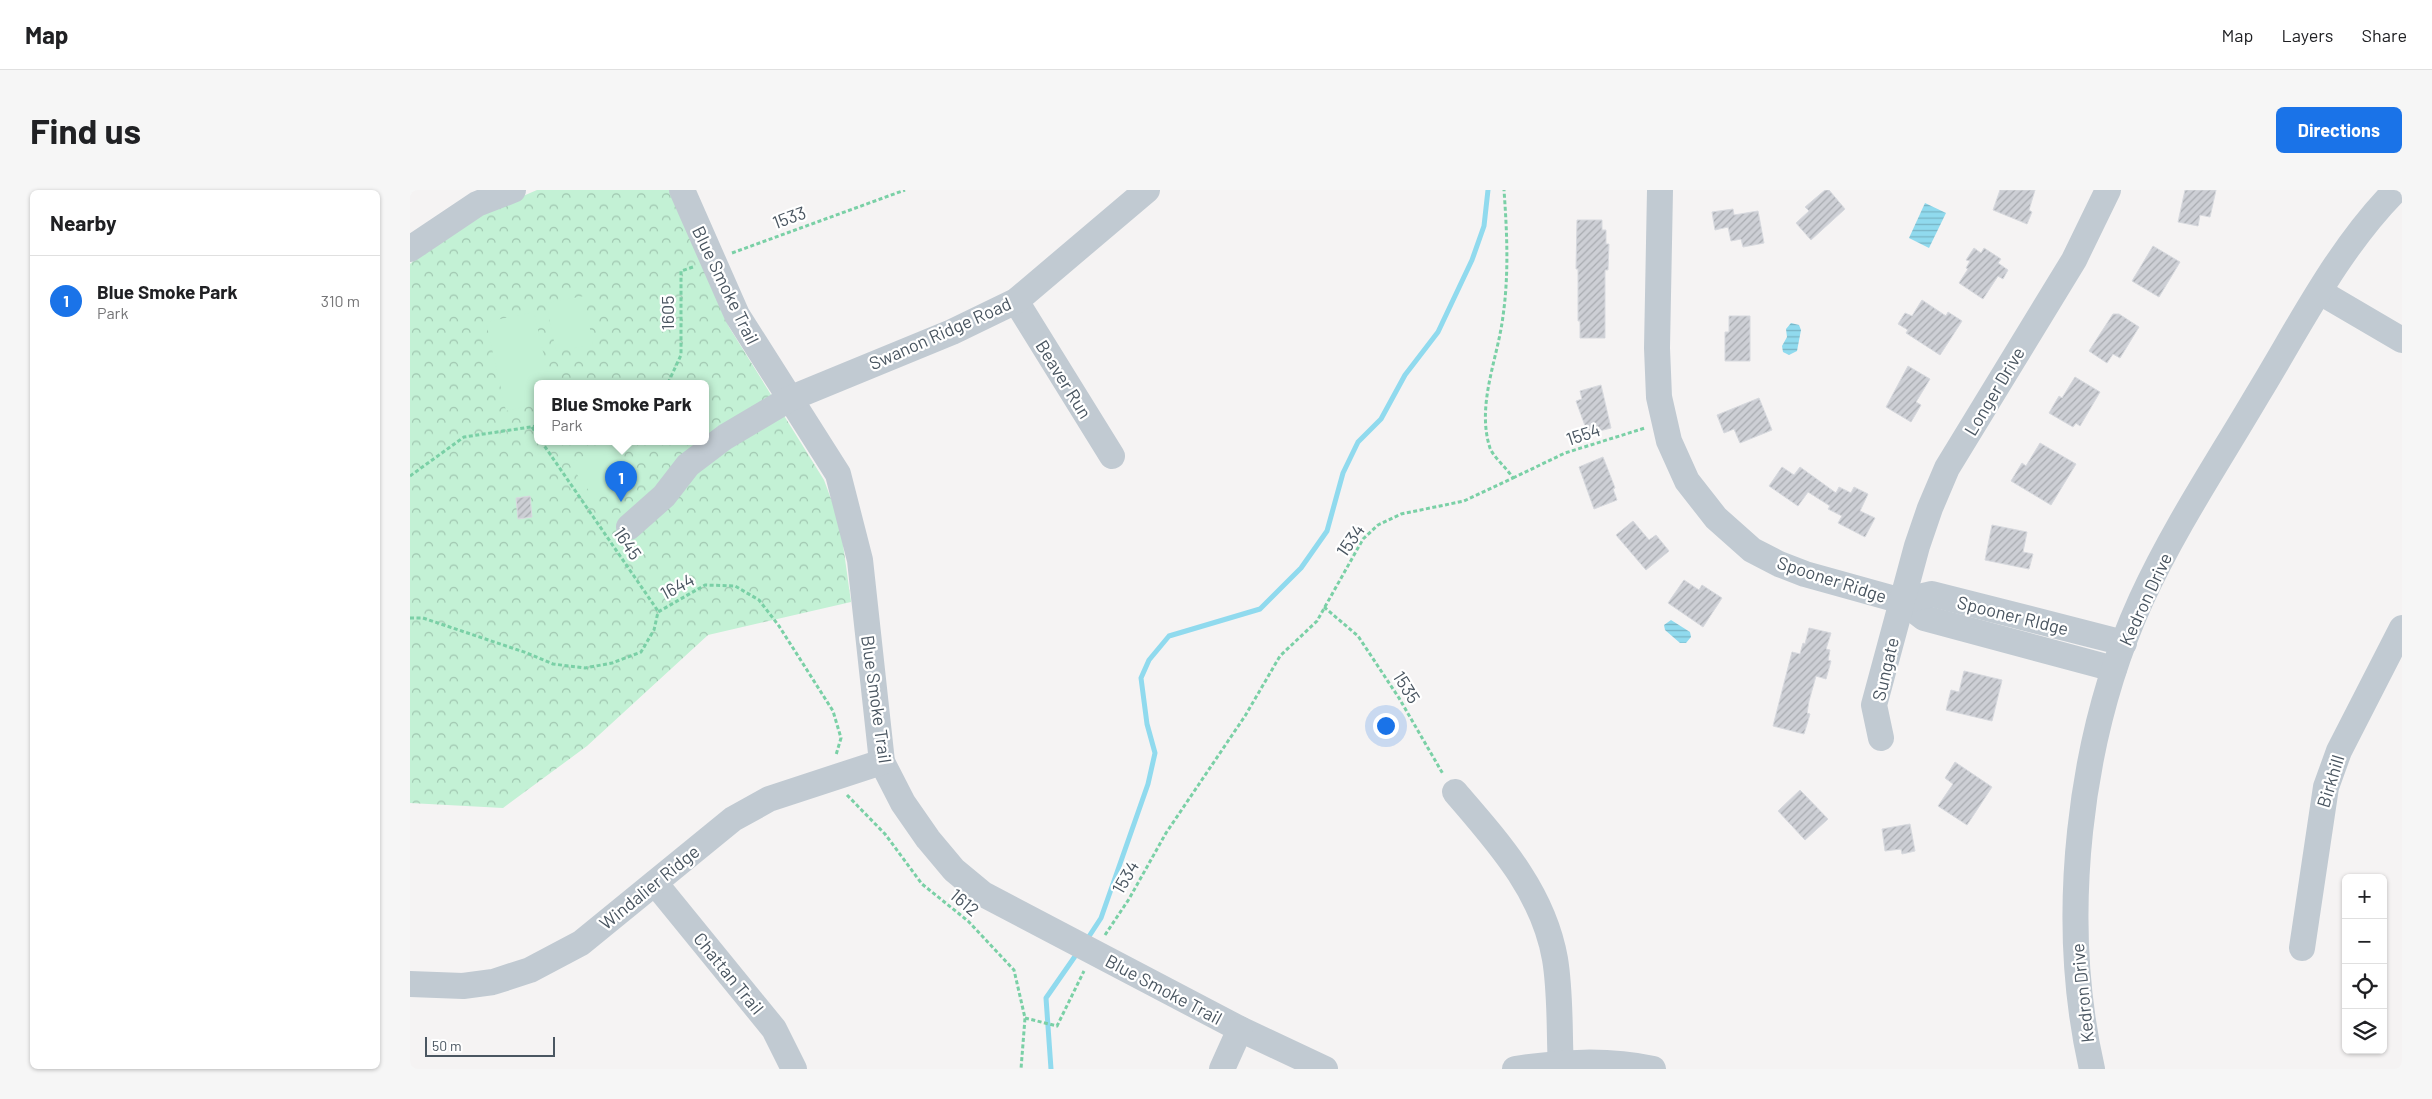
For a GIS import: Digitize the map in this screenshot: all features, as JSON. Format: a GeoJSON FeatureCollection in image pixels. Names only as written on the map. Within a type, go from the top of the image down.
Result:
{"type":"FeatureCollection","features":[{"type":"Feature","properties":{"kind":"street"},"geometry":{"type":"LineString","coordinates":[[410,249],[477,204],[513,190]]}},
{"type":"Feature","properties":{"kind":"street","name":"Blue Smoke Trail"},"geometry":{"type":"LineString","coordinates":[[682,190],[737,315],[838,474],[854,530],[860,560],[882,762],[915,822],[954,870],[983,894],[1240,1030],[1325,1069]]}},
{"type":"Feature","properties":{"kind":"street","name":"Swanon Ridge Road"},"geometry":{"type":"LineString","coordinates":[[629,527],[664,496],[688,466],[704,451],[789,399],[952,332],[1016,301],[1147,190]]}},
{"type":"Feature","properties":{"kind":"street","name":"Spooner Ridge"},"geometry":{"type":"LineString","coordinates":[[1660,190],[1657,348],[1659,396],[1669,441],[1687,481],[1716,518],[1752,550],[1779,564],[1805,574],[1902,601],[1924,618],[2114,669]]}},
{"type":"Feature","properties":{"kind":"street","name":"Longer Drive"},"geometry":{"type":"LineString","coordinates":[[1902,601],[1930,508],[1947,468],[2074,260],[2108,190]]}},
{"type":"Feature","properties":{"kind":"street","name":"Kedron Drive"},"geometry":{"type":"LineString","coordinates":[[2092,1069],[2076,972],[2075,910],[2079,846],[2090,773],[2114,669],[2142,600],[2166,551],[2345,250],[2381,205],[2396,190]]}},
{"type":"Feature","properties":{"kind":"street"},"geometry":{"type":"LineString","coordinates":[[2320,292],[2402,340]]}},
{"type":"Feature","properties":{"kind":"street","name":"Beaver Run"},"geometry":{"type":"LineString","coordinates":[[1016,301],[1112,456]]}},
{"type":"Feature","properties":{"kind":"street","name":"Spooner RIdge"},"geometry":{"type":"LineString","coordinates":[[1902,601],[1932,594],[2124,642]]}},
{"type":"Feature","properties":{"kind":"street","name":"Sungate"},"geometry":{"type":"LineString","coordinates":[[1881,738],[1874,705],[1902,601]]}},
{"type":"Feature","properties":{"kind":"street","name":"Birkhill"},"geometry":{"type":"LineString","coordinates":[[2302,948],[2326,787],[2338,751],[2402,628]]}},
{"type":"Feature","properties":{"kind":"street","name":"Windalier Ridge"},"geometry":{"type":"LineString","coordinates":[[410,984],[463,986],[493,982],[530,970],[581,942],[733,818],[768,799],[882,762]]}},
{"type":"Feature","properties":{"kind":"street"},"geometry":{"type":"LineString","coordinates":[[1455,792],[1503,847],[1529,886],[1548,926],[1555,960],[1561,1066]]}},
{"type":"Feature","properties":{"kind":"street","name":"Chattan Trail"},"geometry":{"type":"LineString","coordinates":[[655,883],[774,1029],[794,1069]]}},
{"type":"Feature","properties":{"kind":"street"},"geometry":{"type":"LineString","coordinates":[[1222,1069],[1240,1030]]}},
{"type":"Feature","properties":{"kind":"street"},"geometry":{"type":"LineString","coordinates":[[1515,1069],[1610,1062],[1653,1069]]}},
{"type":"Feature","properties":{"kind":"path","name":"1533"},"geometry":{"type":"LineString","coordinates":[[712,261],[905,190]]}},
{"type":"Feature","properties":{"kind":"path"},"geometry":{"type":"LineString","coordinates":[[1504,190],[1508,245],[1503,317],[1489,378],[1487,426],[1491,449],[1513,478]]}},
{"type":"Feature","properties":{"kind":"path","name":"1605"},"geometry":{"type":"LineString","coordinates":[[669,380],[681,355],[681,271],[712,261]]}},
{"type":"Feature","properties":{"kind":"path","name":"1554"},"geometry":{"type":"LineString","coordinates":[[1513,478],[1565,453],[1664,421]]}},
{"type":"Feature","properties":{"kind":"path"},"geometry":{"type":"LineString","coordinates":[[410,476],[464,438],[532,427],[534,430]]}},
{"type":"Feature","properties":{"kind":"path","name":"1645"},"geometry":{"type":"LineString","coordinates":[[545,445],[658,612]]}},
{"type":"Feature","properties":{"kind":"path","name":"1534"},"geometry":{"type":"LineString","coordinates":[[1025,1018],[1058,1026],[1089,949],[1129,899],[1166,833],[1245,716],[1280,656],[1317,621],[1363,538],[1378,525],[1401,514],[1464,501],[1513,478]]}},
{"type":"Feature","properties":{"kind":"path","name":"1644"},"geometry":{"type":"LineString","coordinates":[[410,618],[423,618],[527,653],[553,664],[585,668],[612,663],[642,652],[654,630],[658,612],[705,585],[735,586],[759,600],[779,626],[787,642],[833,711],[841,738],[833,764],[840,775]]}},
{"type":"Feature","properties":{"kind":"path","name":"1535"},"geometry":{"type":"LineString","coordinates":[[1324,607],[1358,636],[1399,698],[1437,765],[1455,792]]}},
{"type":"Feature","properties":{"kind":"path","name":"1612"},"geometry":{"type":"LineString","coordinates":[[840,775],[845,793],[885,834],[922,884],[968,921],[1014,970],[1025,1018],[1021,1069]]}},
{"type":"Feature","properties":{"kind":"green space"},"geometry":{"type":"Polygon","coordinates":[[[537,190],[669,190],[729,327],[824,480],[840,523],[851,602],[708,635],[587,746],[503,808],[410,803],[410,264],[455,230],[486,213],[537,190]]]}},
{"type":"Feature","properties":{"kind":"green space"},"geometry":{"type":"Polygon","coordinates":[[[584,296],[593,345],[556,351],[546,303],[584,296]]]}},
{"type":"Feature","properties":{"kind":"green space"},"geometry":{"type":"Polygon","coordinates":[[[534,312],[549,380],[534,380],[534,405],[506,411],[486,322],[534,312]]]}},
{"type":"Feature","properties":{"kind":"green space"},"geometry":{"type":"Polygon","coordinates":[[[599,445],[616,445],[634,472],[595,499],[570,465],[599,445]]]}},
{"type":"Feature","properties":{"kind":"water"},"geometry":{"type":"Polygon","coordinates":[[[1925,203],[1946,213],[1929,248],[1909,238],[1925,203]]]}},
{"type":"Feature","properties":{"kind":"water"},"geometry":{"type":"Polygon","coordinates":[[[1791,323],[1799,325],[1801,330],[1797,351],[1789,355],[1783,352],[1782,346],[1787,337],[1786,329],[1791,323]]]}},
{"type":"Feature","properties":{"kind":"water"},"geometry":{"type":"Polygon","coordinates":[[[1671,620],[1690,632],[1691,637],[1686,643],[1680,643],[1665,630],[1664,625],[1671,620]]]}},
{"type":"Feature","properties":{"kind":"building"},"geometry":{"type":"Polygon","coordinates":[[[1825,190],[1829,190],[1845,209],[1811,240],[1796,223],[1809,211],[1805,207],[1825,190]]]}},
{"type":"Feature","properties":{"kind":"building"},"geometry":{"type":"Polygon","coordinates":[[[2000,190],[2035,190],[2029,210],[2032,212],[2027,224],[1993,210],[2000,190]]]}},
{"type":"Feature","properties":{"kind":"building"},"geometry":{"type":"Polygon","coordinates":[[[2185,190],[2216,190],[2210,217],[2200,215],[2198,226],[2178,222],[2185,190]]]}},
{"type":"Feature","properties":{"kind":"building"},"geometry":{"type":"Polygon","coordinates":[[[1733,209],[1734,215],[1758,211],[1764,243],[1743,247],[1741,239],[1731,241],[1728,227],[1715,230],[1712,212],[1733,209]]]}},
{"type":"Feature","properties":{"kind":"building"},"geometry":{"type":"Polygon","coordinates":[[[1577,220],[1602,220],[1602,230],[1606,230],[1606,244],[1609,244],[1608,270],[1605,270],[1605,338],[1580,338],[1580,321],[1578,321],[1578,269],[1576,269],[1577,220]]]}},
{"type":"Feature","properties":{"kind":"building"},"geometry":{"type":"Polygon","coordinates":[[[2153,246],[2180,262],[2159,297],[2132,281],[2153,246]]]}},
{"type":"Feature","properties":{"kind":"building"},"geometry":{"type":"Polygon","coordinates":[[[1974,248],[1981,253],[1984,248],[2001,259],[1998,263],[2008,270],[2003,279],[1998,276],[1983,299],[1959,283],[1968,269],[1966,268],[1970,261],[1966,260],[1974,248]]]}},
{"type":"Feature","properties":{"kind":"building"},"geometry":{"type":"Polygon","coordinates":[[[1922,300],[1946,316],[1948,312],[1962,321],[1940,355],[1906,333],[1908,330],[1898,324],[1905,313],[1912,316],[1922,300]]]}},
{"type":"Feature","properties":{"kind":"building"},"geometry":{"type":"Polygon","coordinates":[[[2113,314],[2119,314],[2139,327],[2120,358],[2113,354],[2107,363],[2089,351],[2113,314]]]}},
{"type":"Feature","properties":{"kind":"building"},"geometry":{"type":"Polygon","coordinates":[[[1729,316],[1750,316],[1750,361],[1725,361],[1725,332],[1729,332],[1729,316]]]}},
{"type":"Feature","properties":{"kind":"building"},"geometry":{"type":"Polygon","coordinates":[[[1908,366],[1930,379],[1916,402],[1921,405],[1911,422],[1886,407],[1908,366]]]}},
{"type":"Feature","properties":{"kind":"building"},"geometry":{"type":"Polygon","coordinates":[[[2075,377],[2100,392],[2080,426],[2076,423],[2073,427],[2049,413],[2059,396],[2062,398],[2075,377]]]}},
{"type":"Feature","properties":{"kind":"building"},"geometry":{"type":"Polygon","coordinates":[[[1601,385],[1611,428],[1588,434],[1576,401],[1582,399],[1580,391],[1601,385]]]}},
{"type":"Feature","properties":{"kind":"building"},"geometry":{"type":"Polygon","coordinates":[[[1759,398],[1772,430],[1740,443],[1734,429],[1724,433],[1717,415],[1759,398]]]}},
{"type":"Feature","properties":{"kind":"building"},"geometry":{"type":"Polygon","coordinates":[[[2040,443],[2076,464],[2051,505],[2011,481],[2022,463],[2026,466],[2040,443]]]}},
{"type":"Feature","properties":{"kind":"building"},"geometry":{"type":"Polygon","coordinates":[[[1603,457],[1615,488],[1613,489],[1617,500],[1594,509],[1579,467],[1603,457]]]}},
{"type":"Feature","properties":{"kind":"building"},"geometry":{"type":"Polygon","coordinates":[[[1782,467],[1794,475],[1800,467],[1836,493],[1839,487],[1851,493],[1854,487],[1868,494],[1860,511],[1875,518],[1865,537],[1838,523],[1842,516],[1828,509],[1830,506],[1808,492],[1798,506],[1769,486],[1782,467]]]}},
{"type":"Feature","properties":{"kind":"building"},"geometry":{"type":"Polygon","coordinates":[[[530,496],[532,517],[518,519],[516,498],[530,496]]]}},
{"type":"Feature","properties":{"kind":"building"},"geometry":{"type":"Polygon","coordinates":[[[1633,521],[1649,540],[1656,535],[1669,551],[1646,570],[1616,535],[1633,521]]]}},
{"type":"Feature","properties":{"kind":"building"},"geometry":{"type":"Polygon","coordinates":[[[1992,525],[2027,532],[2023,552],[2033,554],[2029,569],[1985,560],[1992,525]]]}},
{"type":"Feature","properties":{"kind":"building"},"geometry":{"type":"Polygon","coordinates":[[[1684,580],[1699,590],[1702,585],[1722,598],[1703,627],[1668,603],[1684,580]]]}},
{"type":"Feature","properties":{"kind":"building"},"geometry":{"type":"Polygon","coordinates":[[[1809,628],[1831,633],[1826,649],[1830,650],[1828,660],[1831,661],[1826,679],[1816,676],[1807,713],[1810,714],[1804,734],[1773,726],[1792,652],[1800,654],[1809,628]]]}},
{"type":"Feature","properties":{"kind":"building"},"geometry":{"type":"Polygon","coordinates":[[[1964,671],[2002,680],[1992,721],[1946,710],[1951,690],[1959,692],[1964,671]]]}},
{"type":"Feature","properties":{"kind":"building"},"geometry":{"type":"Polygon","coordinates":[[[1955,762],[1992,787],[1967,825],[1938,806],[1953,784],[1945,778],[1955,762]]]}},
{"type":"Feature","properties":{"kind":"building"},"geometry":{"type":"Polygon","coordinates":[[[1800,790],[1828,819],[1805,840],[1778,811],[1800,790]]]}},
{"type":"Feature","properties":{"kind":"building"},"geometry":{"type":"Polygon","coordinates":[[[1910,824],[1915,851],[1902,854],[1901,849],[1885,851],[1882,829],[1910,824]]]}},
{"type":"Feature","properties":{"kind":"waterway"},"geometry":{"type":"LineString","coordinates":[[1086,941],[1101,918],[1148,784],[1155,753],[1147,724],[1141,678],[1149,660],[1169,636],[1260,609],[1301,568],[1327,531],[1343,473],[1358,442],[1381,419],[1405,375],[1438,332],[1472,260],[1484,226],[1488,190]]}},
{"type":"Feature","properties":{"kind":"waterway"},"geometry":{"type":"LineString","coordinates":[[1051,1069],[1046,998],[1078,952]]}},
{"type":"Feature","properties":{"kind":"place","name":"Blue Smoke Park"},"geometry":{"type":"Point","coordinates":[621,502]}}]}
